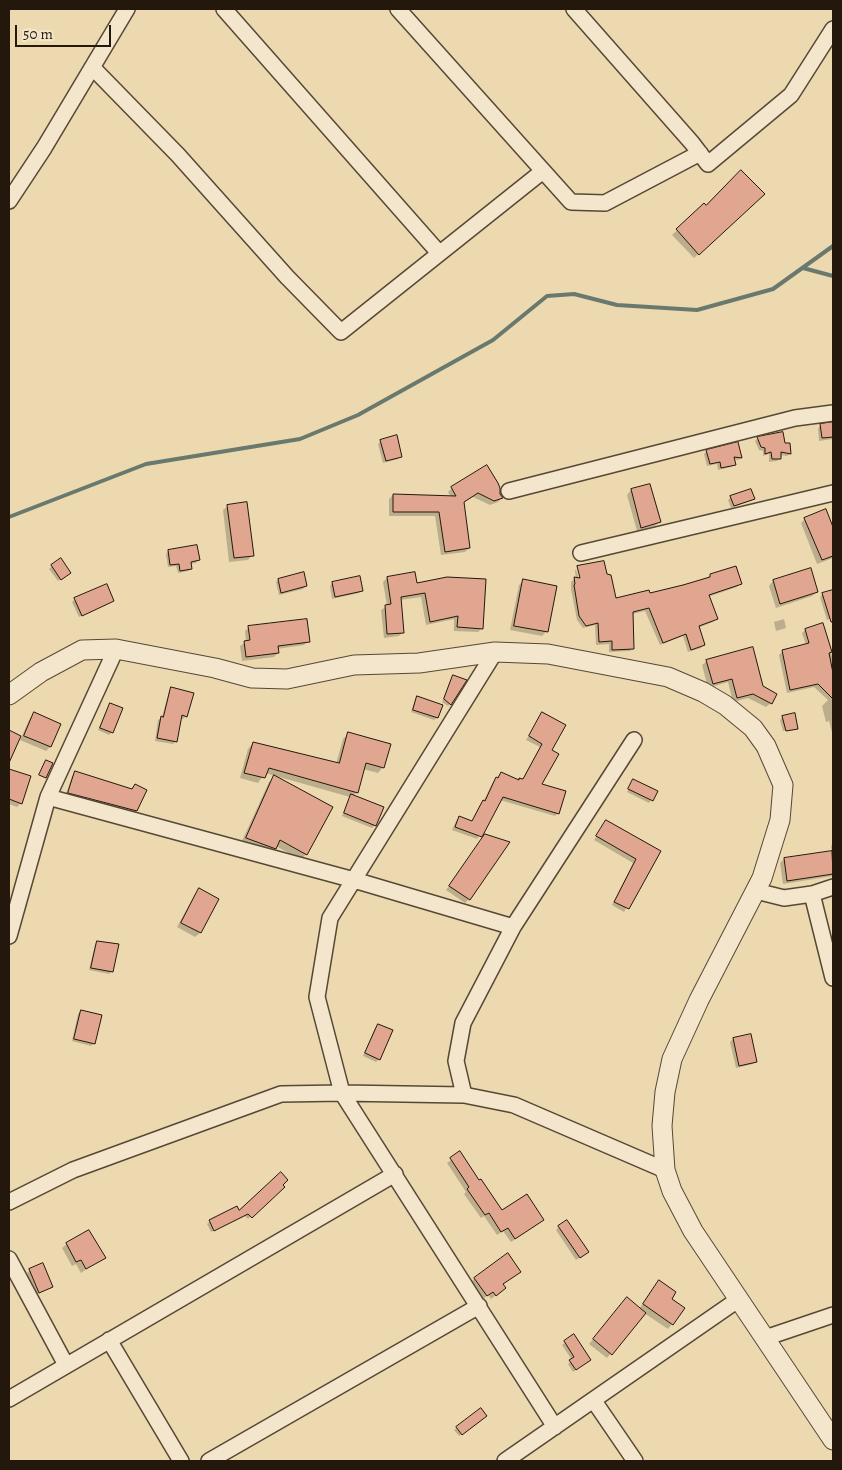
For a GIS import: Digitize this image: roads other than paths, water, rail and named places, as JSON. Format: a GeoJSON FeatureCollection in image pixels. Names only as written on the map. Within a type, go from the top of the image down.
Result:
{"type":"FeatureCollection","features":[{"type":"Feature","properties":{"kind":"street"},"geometry":{"type":"LineString","coordinates":[[9,201],[44,148],[127,9]]}},
{"type":"Feature","properties":{"kind":"street"},"geometry":{"type":"LineString","coordinates":[[224,9],[439,254]]}},
{"type":"Feature","properties":{"kind":"street"},"geometry":{"type":"LineString","coordinates":[[398,9],[571,202],[605,203],[700,153]]}},
{"type":"Feature","properties":{"kind":"street"},"geometry":{"type":"LineString","coordinates":[[574,9],[708,164],[790,95],[833,29]]}},
{"type":"Feature","properties":{"kind":"street"},"geometry":{"type":"LineString","coordinates":[[93,68],[178,156],[287,277],[340,332],[543,171]]}},
{"type":"Feature","properties":{"kind":"street"},"geometry":{"type":"LineString","coordinates":[[509,491],[795,418],[833,413]]}},
{"type":"Feature","properties":{"kind":"street"},"geometry":{"type":"LineString","coordinates":[[581,554],[833,493]]}},
{"type":"Feature","properties":{"kind":"street"},"geometry":{"type":"LineString","coordinates":[[9,936],[48,797],[116,649]]}},
{"type":"Feature","properties":{"kind":"street"},"geometry":{"type":"LineString","coordinates":[[9,695],[41,672],[82,650],[116,649],[215,668],[252,678],[287,679],[354,665],[418,663],[495,652],[548,654],[668,677],[703,692],[726,705],[753,728],[766,746],[783,785],[780,820],[762,878],[699,1000],[672,1059],[665,1092],[662,1126],[666,1170],[672,1191],[693,1231],[833,1440]]}},
{"type":"Feature","properties":{"kind":"street"},"geometry":{"type":"LineString","coordinates":[[495,652],[330,918],[317,998],[342,1092],[556,1427]]}},
{"type":"Feature","properties":{"kind":"street"},"geometry":{"type":"LineString","coordinates":[[464,1095],[456,1061],[463,1024],[513,927],[634,740]]}},
{"type":"Feature","properties":{"kind":"street"},"geometry":{"type":"LineString","coordinates":[[48,797],[354,880],[513,927]]}},
{"type":"Feature","properties":{"kind":"street"},"geometry":{"type":"LineString","coordinates":[[756,891],[784,898],[812,894],[833,887]]}},
{"type":"Feature","properties":{"kind":"street"},"geometry":{"type":"LineString","coordinates":[[812,894],[833,978]]}},
{"type":"Feature","properties":{"kind":"street"},"geometry":{"type":"LineString","coordinates":[[9,1202],[73,1170],[281,1094],[342,1092],[464,1095],[514,1105],[666,1170]]}},
{"type":"Feature","properties":{"kind":"street"},"geometry":{"type":"LineString","coordinates":[[9,1399],[395,1174]]}},
{"type":"Feature","properties":{"kind":"street"},"geometry":{"type":"LineString","coordinates":[[9,1259],[66,1366]]}},
{"type":"Feature","properties":{"kind":"street"},"geometry":{"type":"LineString","coordinates":[[506,1461],[739,1298]]}},
{"type":"Feature","properties":{"kind":"street"},"geometry":{"type":"LineString","coordinates":[[209,1461],[478,1306]]}},
{"type":"Feature","properties":{"kind":"street"},"geometry":{"type":"LineString","coordinates":[[765,1338],[833,1315]]}},
{"type":"Feature","properties":{"kind":"street"},"geometry":{"type":"LineString","coordinates":[[109,1340],[181,1461]]}},
{"type":"Feature","properties":{"kind":"street"},"geometry":{"type":"LineString","coordinates":[[594,1400],[635,1461]]}},
{"type":"Feature","properties":{"kind":"waterway"},"geometry":{"type":"LineString","coordinates":[[9,517],[146,464],[300,439],[358,415],[493,340],[547,296],[574,294],[617,305],[697,310],[773,289],[833,246]]}},
{"type":"Feature","properties":{"kind":"waterway"},"geometry":{"type":"LineString","coordinates":[[803,268],[833,276]]}}]}
